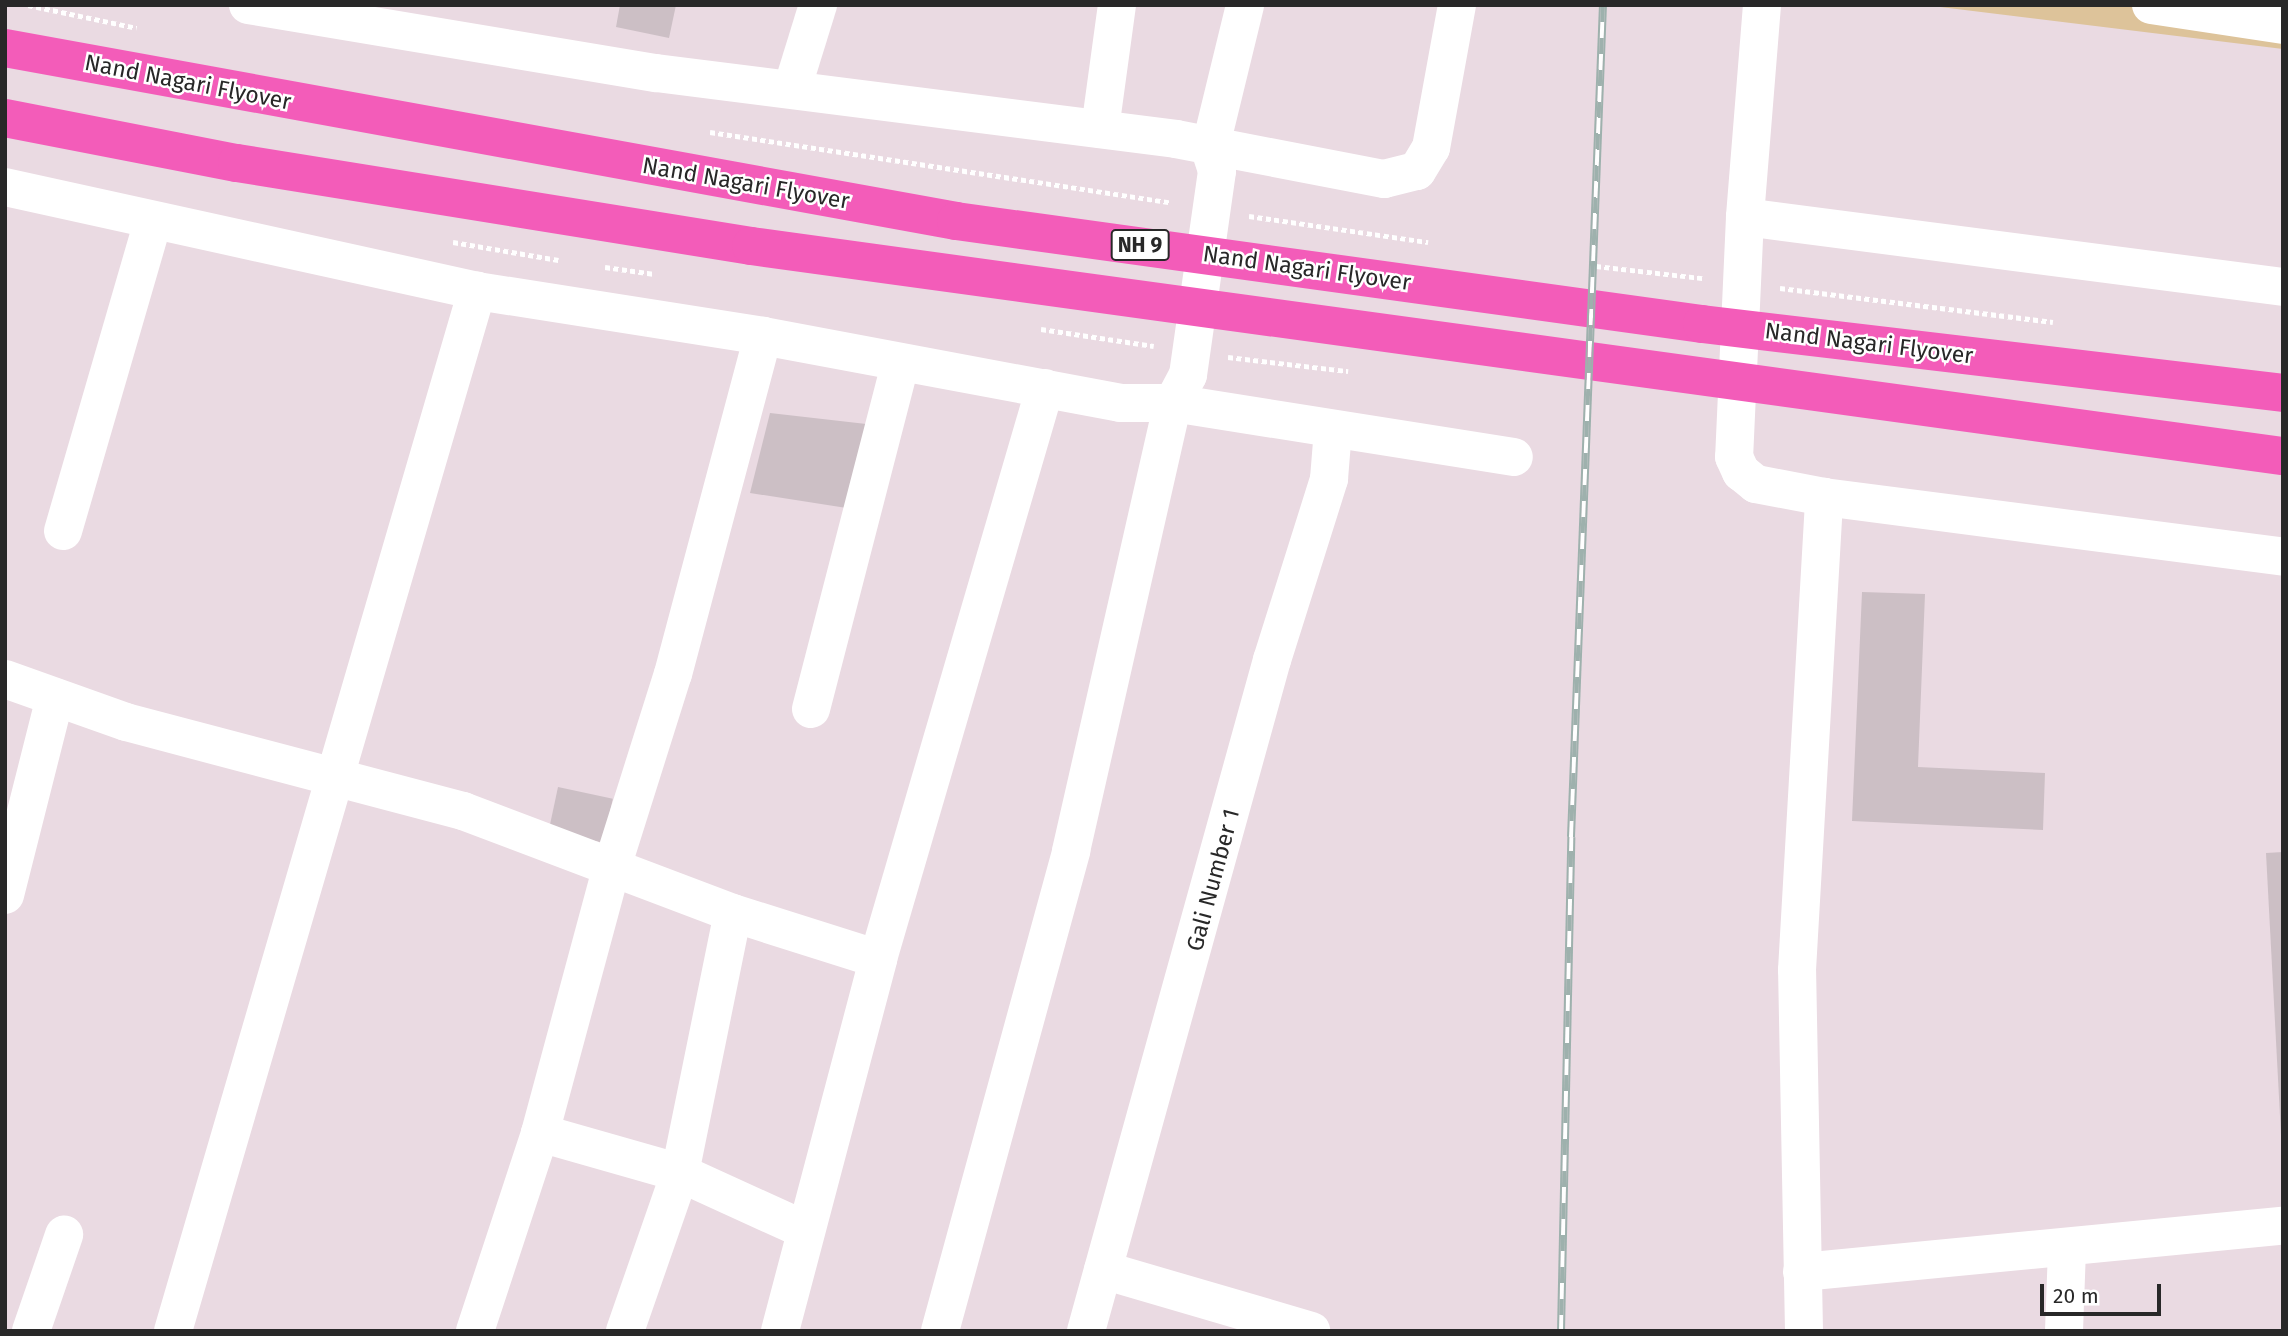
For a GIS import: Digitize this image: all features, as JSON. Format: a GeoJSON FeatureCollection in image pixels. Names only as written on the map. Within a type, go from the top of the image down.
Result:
{"type":"FeatureCollection","features":[{"type":"Feature","properties":{"kind":"highway","name":"Nand Nagari Flyover"},"geometry":{"type":"LineString","coordinates":[[5,48],[956,221],[1702,324],[2283,393]]}},
{"type":"Feature","properties":{"kind":"highway","name":"NH 9"},"geometry":{"type":"LineString","coordinates":[[5,118],[237,163],[751,246],[2283,456]]}},
{"type":"Feature","properties":{"kind":"street"},"geometry":{"type":"LineString","coordinates":[[248,5],[332,14],[792,89],[1100,129],[1384,178],[1417,170],[1438,125],[1457,5]]}},
{"type":"Feature","properties":{"kind":"street"},"geometry":{"type":"LineString","coordinates":[[792,89],[818,5]]}},
{"type":"Feature","properties":{"kind":"street"},"geometry":{"type":"LineString","coordinates":[[1100,129],[1117,5]]}},
{"type":"Feature","properties":{"kind":"street"},"geometry":{"type":"LineString","coordinates":[[940,1331],[1071,851],[1173,403],[1188,375],[1217,170],[1210,149],[1245,5]]}},
{"type":"Feature","properties":{"kind":"street"},"geometry":{"type":"LineString","coordinates":[[1762,5],[1745,217],[1734,457],[1756,484],[1824,497],[2283,557]]}},
{"type":"Feature","properties":{"kind":"street"},"geometry":{"type":"LineString","coordinates":[[2151,5],[2283,25]]}},
{"type":"Feature","properties":{"kind":"street"},"geometry":{"type":"LineString","coordinates":[[5,187],[153,222],[477,291],[763,336],[1120,403],[1173,403],[1514,457]]}},
{"type":"Feature","properties":{"kind":"street"},"geometry":{"type":"LineString","coordinates":[[1745,217],[2283,288]]}},
{"type":"Feature","properties":{"kind":"street"},"geometry":{"type":"LineString","coordinates":[[63,531],[153,222]]}},
{"type":"Feature","properties":{"kind":"street"},"geometry":{"type":"LineString","coordinates":[[173,1331],[477,291]]}},
{"type":"Feature","properties":{"kind":"street"},"geometry":{"type":"LineString","coordinates":[[475,1331],[540,1133],[612,867],[673,674],[763,336]]}},
{"type":"Feature","properties":{"kind":"street"},"geometry":{"type":"LineString","coordinates":[[811,709],[900,363]]}},
{"type":"Feature","properties":{"kind":"street"},"geometry":{"type":"LineString","coordinates":[[780,1331],[878,959],[1045,388]]}},
{"type":"Feature","properties":{"kind":"street","name":"Gali Number 1"},"geometry":{"type":"LineString","coordinates":[[1086,1331],[1272,660],[1329,479],[1333,429]]}},
{"type":"Feature","properties":{"kind":"street"},"geometry":{"type":"LineString","coordinates":[[1804,1331],[1797,970],[1824,497]]}},
{"type":"Feature","properties":{"kind":"street"},"geometry":{"type":"LineString","coordinates":[[5,679],[55,697],[335,778],[463,811],[733,913],[878,959]]}},
{"type":"Feature","properties":{"kind":"street"},"geometry":{"type":"LineString","coordinates":[[5,895],[55,697]]}},
{"type":"Feature","properties":{"kind":"street"},"geometry":{"type":"LineString","coordinates":[[625,1331],[680,1173],[733,913]]}},
{"type":"Feature","properties":{"kind":"street"},"geometry":{"type":"LineString","coordinates":[[540,1133],[680,1173],[805,1230]]}},
{"type":"Feature","properties":{"kind":"street"},"geometry":{"type":"LineString","coordinates":[[1802,1272],[2283,1226]]}},
{"type":"Feature","properties":{"kind":"street"},"geometry":{"type":"LineString","coordinates":[[31,1331],[64,1235]]}},
{"type":"Feature","properties":{"kind":"street"},"geometry":{"type":"LineString","coordinates":[[2064,1331],[2067,1248]]}},
{"type":"Feature","properties":{"kind":"street"},"geometry":{"type":"LineString","coordinates":[[1103,1270],[1311,1331]]}},
{"type":"Feature","properties":{"kind":"path"},"geometry":{"type":"LineString","coordinates":[[28,5],[151,31]]}},
{"type":"Feature","properties":{"kind":"path"},"geometry":{"type":"LineString","coordinates":[[704,132],[1186,205]]}},
{"type":"Feature","properties":{"kind":"path"},"geometry":{"type":"LineString","coordinates":[[1239,214],[1439,244]]}},
{"type":"Feature","properties":{"kind":"path"},"geometry":{"type":"LineString","coordinates":[[1587,265],[1709,279]]}},
{"type":"Feature","properties":{"kind":"path"},"geometry":{"type":"LineString","coordinates":[[1764,286],[2064,324]]}},
{"type":"Feature","properties":{"kind":"shaded area"},"geometry":{"type":"Polygon","coordinates":[[[1924,5],[2283,5],[2283,49],[1924,5]]]}},
{"type":"Feature","properties":{"kind":"building"},"geometry":{"type":"Polygon","coordinates":[[[620,5],[676,5],[669,38],[616,27],[620,5]]]}},
{"type":"Feature","properties":{"kind":"building"},"geometry":{"type":"Polygon","coordinates":[[[770,413],[875,425],[853,509],[750,493],[770,413]]]}},
{"type":"Feature","properties":{"kind":"building"},"geometry":{"type":"Polygon","coordinates":[[[1862,592],[1925,594],[1918,767],[2045,773],[2043,830],[1852,821],[1862,592]]]}},
{"type":"Feature","properties":{"kind":"building"},"geometry":{"type":"Polygon","coordinates":[[[558,787],[613,799],[603,843],[549,831],[558,787]]]}},
{"type":"Feature","properties":{"kind":"building"},"geometry":{"type":"Polygon","coordinates":[[[2283,852],[2283,1135],[2281,1135],[2266,853],[2283,852]]]}},
{"type":"Feature","properties":{"kind":"railway"},"geometry":{"type":"LineString","coordinates":[[1561,1331],[1571,837],[1603,5]]}}]}
